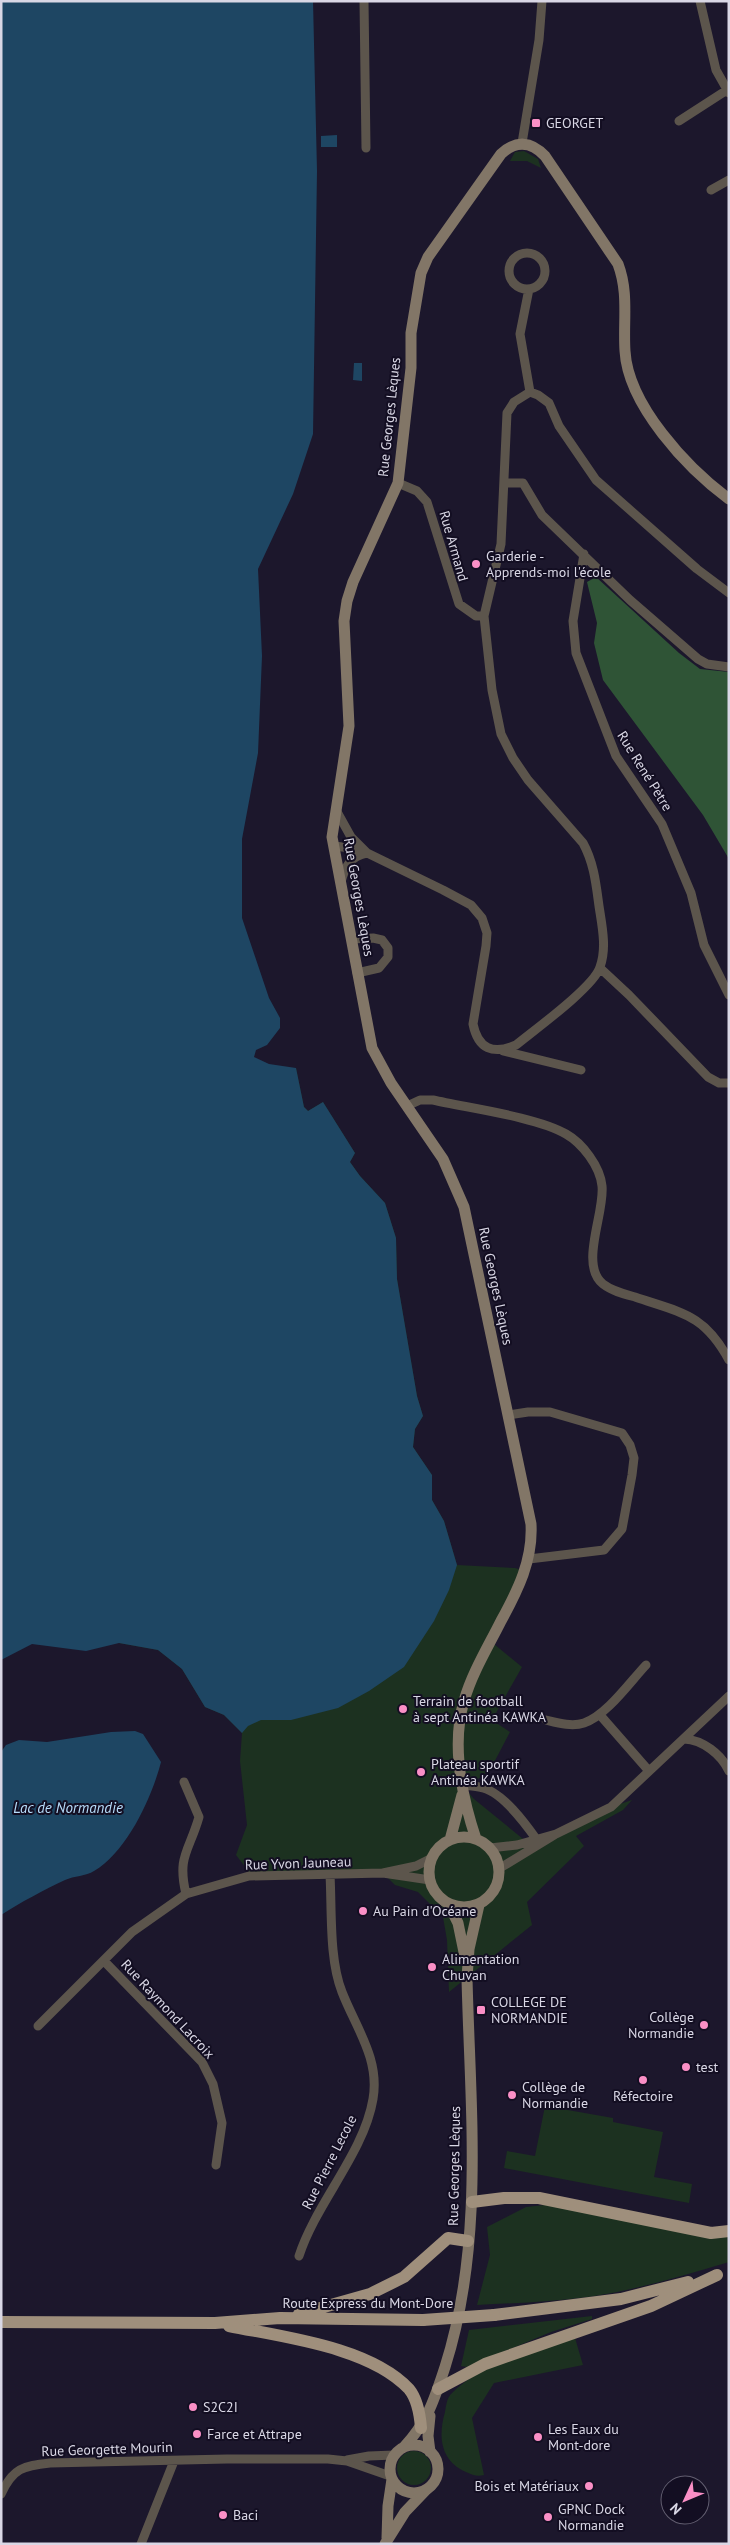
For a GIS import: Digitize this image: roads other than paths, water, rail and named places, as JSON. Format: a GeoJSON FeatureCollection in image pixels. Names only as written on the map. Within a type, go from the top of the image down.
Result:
{"type":"FeatureCollection","features":[{"type":"Feature","properties":{"kind":"main road","name":"Rue Georges Lèques"},"geometry":{"type":"LineString","coordinates":[[476,1839],[463,1788],[458,1739],[464,1700],[516,1593],[529,1559],[531,1524],[459,1192],[443,1159],[375,1056],[369,1040],[332,837],[349,726],[344,621],[353,582],[398,483],[411,368],[411,333],[421,273],[428,257],[501,154],[511,146],[522,143]]}},
{"type":"Feature","properties":{"kind":"main road"},"geometry":{"type":"LineString","coordinates":[[522,143],[532,146],[545,156],[618,264],[623,278],[625,298],[625,355],[635,391],[652,418],[676,448],[700,475],[729,499]]}},
{"type":"Feature","properties":{"kind":"main road","name":"Rue Georges Lèques"},"geometry":{"type":"LineString","coordinates":[[450,1840],[463,1788]]}},
{"type":"Feature","properties":{"kind":"main road"},"geometry":{"type":"LineString","coordinates":[[463,1837],[476,1839],[490,1848],[500,1868],[496,1889],[479,1905],[464,1908],[449,1904],[437,1894],[430,1880],[432,1858],[442,1844],[450,1840],[463,1837]]}},
{"type":"Feature","properties":{"kind":"main road","name":"Rue Georges Lèques"},"geometry":{"type":"LineString","coordinates":[[449,1904],[458,1922],[468,1978]]}},
{"type":"Feature","properties":{"kind":"main road","name":"Rue Georges Lèques"},"geometry":{"type":"LineString","coordinates":[[404,2447],[421,2428],[430,2409],[453,2341],[463,2298],[472,2202],[469,1950],[479,1905]]}},
{"type":"Feature","properties":{"kind":"main road"},"geometry":{"type":"LineString","coordinates":[[472,2202],[504,2198],[539,2198],[711,2232],[729,2231]]}},
{"type":"Feature","properties":{"kind":"main road"},"geometry":{"type":"LineString","coordinates":[[280,2318],[370,2294],[404,2277],[448,2238],[468,2241]]}},
{"type":"Feature","properties":{"kind":"main road"},"geometry":{"type":"LineString","coordinates":[[438,2388],[485,2364],[651,2306],[723,2272]]}},
{"type":"Feature","properties":{"kind":"main road","name":"Route Express du Mont-Dore"},"geometry":{"type":"LineString","coordinates":[[1,2322],[215,2323],[280,2318],[423,2320],[494,2315],[621,2299],[723,2272]]}},
{"type":"Feature","properties":{"kind":"main road"},"geometry":{"type":"LineString","coordinates":[[215,2323],[330,2347],[359,2357],[388,2373],[409,2389],[419,2409],[421,2428]]}},
{"type":"Feature","properties":{"kind":"main road","name":"Rue Georges Lèques"},"geometry":{"type":"LineString","coordinates":[[430,2409],[428,2436],[430,2452]]}},
{"type":"Feature","properties":{"kind":"main road"},"geometry":{"type":"LineString","coordinates":[[418,2445],[430,2452],[437,2463],[436,2478],[405,2512],[386,2541],[391,2478],[390,2462],[394,2455],[404,2447],[418,2445]]}},
{"type":"Feature","properties":{"kind":"main road"},"geometry":{"type":"LineString","coordinates":[[391,2478],[396,2486],[410,2493],[426,2490]]}},
{"type":"Feature","properties":{"kind":"street"},"geometry":{"type":"LineString","coordinates":[[364,1],[366,148]]}},
{"type":"Feature","properties":{"kind":"street"},"geometry":{"type":"LineString","coordinates":[[522,143],[539,40],[542,1]]}},
{"type":"Feature","properties":{"kind":"street"},"geometry":{"type":"LineString","coordinates":[[679,121],[728,92],[716,70],[700,1]]}},
{"type":"Feature","properties":{"kind":"street"},"geometry":{"type":"LineString","coordinates":[[712,190],[729,180]]}},
{"type":"Feature","properties":{"kind":"street"},"geometry":{"type":"LineString","coordinates":[[524,253],[540,258],[545,269],[543,280],[539,285],[529,289],[517,286],[510,276],[510,264],[518,255],[524,253]]}},
{"type":"Feature","properties":{"kind":"street"},"geometry":{"type":"LineString","coordinates":[[529,289],[520,334],[530,392]]}},
{"type":"Feature","properties":{"kind":"street"},"geometry":{"type":"LineString","coordinates":[[503,1051],[516,1045],[587,985],[600,968],[604,936],[593,865],[583,843],[528,780],[501,734],[492,690],[484,616],[501,544],[507,413],[514,402],[530,392]]}},
{"type":"Feature","properties":{"kind":"street"},"geometry":{"type":"LineString","coordinates":[[530,392],[549,403],[559,426],[596,480],[696,569],[729,593]]}},
{"type":"Feature","properties":{"kind":"street"},"geometry":{"type":"LineString","coordinates":[[505,482],[523,483],[542,515],[630,600],[698,659],[708,664],[729,666]]}},
{"type":"Feature","properties":{"kind":"street","name":"Rue Armand"},"geometry":{"type":"LineString","coordinates":[[398,483],[417,491],[427,502],[459,604],[476,616],[484,616]]}},
{"type":"Feature","properties":{"kind":"street","name":"Rue René Pètre"},"geometry":{"type":"LineString","coordinates":[[584,554],[573,621],[576,653],[616,756],[662,824],[690,894],[704,945],[729,995]]}},
{"type":"Feature","properties":{"kind":"street"},"geometry":{"type":"LineString","coordinates":[[336,810],[351,837],[367,853]]}},
{"type":"Feature","properties":{"kind":"street"},"geometry":{"type":"LineString","coordinates":[[334,846],[353,847],[367,853],[466,902],[482,918],[487,933],[486,946],[473,1024],[475,1036],[481,1044],[493,1050],[581,1070]]}},
{"type":"Feature","properties":{"kind":"street"},"geometry":{"type":"LineString","coordinates":[[341,883],[349,862],[357,856],[367,853]]}},
{"type":"Feature","properties":{"kind":"street"},"geometry":{"type":"LineString","coordinates":[[351,939],[373,938],[382,940],[388,948],[388,957],[379,968],[357,973]]}},
{"type":"Feature","properties":{"kind":"street"},"geometry":{"type":"LineString","coordinates":[[600,968],[629,995],[708,1077],[719,1083],[729,1084]]}},
{"type":"Feature","properties":{"kind":"street"},"geometry":{"type":"LineString","coordinates":[[407,1106],[420,1100],[433,1100],[551,1128],[576,1141],[595,1167],[602,1185],[592,1260],[596,1276],[613,1290],[699,1321],[717,1339],[729,1360]]}},
{"type":"Feature","properties":{"kind":"street"},"geometry":{"type":"LineString","coordinates":[[508,1415],[528,1412],[550,1412],[608,1427],[622,1433],[630,1446],[634,1458],[622,1529],[604,1550],[529,1559]]}},
{"type":"Feature","properties":{"kind":"street"},"geometry":{"type":"LineString","coordinates":[[546,1720],[571,1725],[584,1723],[600,1714],[646,1665]]}},
{"type":"Feature","properties":{"kind":"street"},"geometry":{"type":"LineString","coordinates":[[500,1868],[556,1834],[611,1807],[729,1696]]}},
{"type":"Feature","properties":{"kind":"street"},"geometry":{"type":"LineString","coordinates":[[600,1714],[649,1771]]}},
{"type":"Feature","properties":{"kind":"street"},"geometry":{"type":"LineString","coordinates":[[684,1739],[692,1739],[716,1753],[729,1771]]}},
{"type":"Feature","properties":{"kind":"street"},"geometry":{"type":"LineString","coordinates":[[184,1782],[199,1817],[182,1862],[181,1874],[186,1894]]}},
{"type":"Feature","properties":{"kind":"street"},"geometry":{"type":"LineString","coordinates":[[463,1788],[484,1788],[503,1800],[524,1821],[537,1840]]}},
{"type":"Feature","properties":{"kind":"street"},"geometry":{"type":"LineString","coordinates":[[490,1848],[517,1845],[556,1834]]}},
{"type":"Feature","properties":{"kind":"street","name":"Rue Yvon Jauneau"},"geometry":{"type":"LineString","coordinates":[[38,2026],[132,1932],[186,1894],[249,1876],[383,1873],[416,1866],[432,1858]]}},
{"type":"Feature","properties":{"kind":"street","name":"Rue Yvon Jauneau"},"geometry":{"type":"LineString","coordinates":[[383,1873],[430,1880]]}},
{"type":"Feature","properties":{"kind":"street","name":"Rue Pierre Lecole"},"geometry":{"type":"LineString","coordinates":[[299,2256],[305,2236],[364,2129],[373,2100],[375,2071],[366,2043],[342,1993],[335,1963],[330,1875]]}},
{"type":"Feature","properties":{"kind":"street","name":"Rue Raymond Lacroix"},"geometry":{"type":"LineString","coordinates":[[104,1961],[204,2066],[213,2084],[222,2123],[216,2165]]}},
{"type":"Feature","properties":{"kind":"street","name":"Rue Georgette Mourin"},"geometry":{"type":"LineString","coordinates":[[1,2494],[11,2475],[30,2465],[226,2459],[347,2460],[369,2456],[394,2455]]}},
{"type":"Feature","properties":{"kind":"street","name":"Rue Georgette Mourin"},"geometry":{"type":"LineString","coordinates":[[347,2460],[391,2478]]}},
{"type":"Feature","properties":{"kind":"street"},"geometry":{"type":"LineString","coordinates":[[141,2544],[174,2461]]}},
{"type":"Feature","properties":{"kind":"water"},"geometry":{"type":"Polygon","coordinates":[[[1,1],[313,1],[317,171],[313,434],[293,494],[258,569],[262,656],[258,753],[242,839],[242,918],[269,998],[280,1018],[280,1028],[267,1045],[256,1050],[254,1057],[269,1064],[296,1068],[304,1107],[308,1111],[323,1102],[355,1153],[350,1162],[385,1203],[396,1238],[397,1279],[417,1396],[423,1416],[415,1429],[413,1447],[432,1475],[432,1500],[444,1521],[457,1565],[449,1590],[434,1621],[404,1667],[369,1691],[338,1708],[291,1720],[261,1720],[248,1726],[242,1733],[224,1715],[205,1707],[182,1669],[158,1650],[119,1643],[86,1651],[32,1644],[1,1660],[1,1]]]}},
{"type":"Feature","properties":{"kind":"water"},"geometry":{"type":"Polygon","coordinates":[[[337,135],[337,147],[321,147],[321,136],[337,135]]]}},
{"type":"Feature","properties":{"kind":"water"},"geometry":{"type":"Polygon","coordinates":[[[354,363],[362,363],[362,381],[353,380],[354,363]]]}},
{"type":"Feature","properties":{"kind":"water","name":"Lac de Normandie"},"geometry":{"type":"Polygon","coordinates":[[[135,1731],[143,1734],[161,1762],[145,1807],[117,1851],[94,1871],[65,1880],[1,1915],[1,1752],[6,1745],[19,1740],[47,1742],[111,1732],[135,1731]]]}},
{"type":"Feature","properties":{"kind":"place","name":"GEORGET"},"geometry":{"type":"Point","coordinates":[536,123]}},
{"type":"Feature","properties":{"kind":"place","name":"Garderie - Apprends-moi l'école"},"geometry":{"type":"Point","coordinates":[476,564]}},
{"type":"Feature","properties":{"kind":"place","name":"Terrain de football à sept Antinéa KAWKA"},"geometry":{"type":"Point","coordinates":[403,1709]}},
{"type":"Feature","properties":{"kind":"place","name":"Plateau sportif Antinéa KAWKA"},"geometry":{"type":"Point","coordinates":[421,1772]}},
{"type":"Feature","properties":{"kind":"place","name":"Au Pain d'Océane"},"geometry":{"type":"Point","coordinates":[363,1911]}},
{"type":"Feature","properties":{"kind":"place","name":"Alimentation Chuvan"},"geometry":{"type":"Point","coordinates":[432,1967]}},
{"type":"Feature","properties":{"kind":"place","name":"COLLEGE DE NORMANDIE"},"geometry":{"type":"Point","coordinates":[481,2010]}},
{"type":"Feature","properties":{"kind":"place","name":"Collège Normandie"},"geometry":{"type":"Point","coordinates":[704,2025]}},
{"type":"Feature","properties":{"kind":"place","name":"test"},"geometry":{"type":"Point","coordinates":[686,2067]}},
{"type":"Feature","properties":{"kind":"place","name":"Réfectoire"},"geometry":{"type":"Point","coordinates":[643,2080]}},
{"type":"Feature","properties":{"kind":"place","name":"Collège de Normandie"},"geometry":{"type":"Point","coordinates":[512,2095]}},
{"type":"Feature","properties":{"kind":"place","name":"S2C2I"},"geometry":{"type":"Point","coordinates":[193,2407]}},
{"type":"Feature","properties":{"kind":"place","name":"Farce et Attrape"},"geometry":{"type":"Point","coordinates":[197,2434]}},
{"type":"Feature","properties":{"kind":"place","name":"Les Eaux du Mont-dore"},"geometry":{"type":"Point","coordinates":[538,2437]}},
{"type":"Feature","properties":{"kind":"place","name":"Bois et Matériaux"},"geometry":{"type":"Point","coordinates":[589,2486]}},
{"type":"Feature","properties":{"kind":"place","name":"Baci"},"geometry":{"type":"Point","coordinates":[223,2515]}},
{"type":"Feature","properties":{"kind":"place","name":"GPNC Dock Normandie"},"geometry":{"type":"Point","coordinates":[548,2517]}}]}
